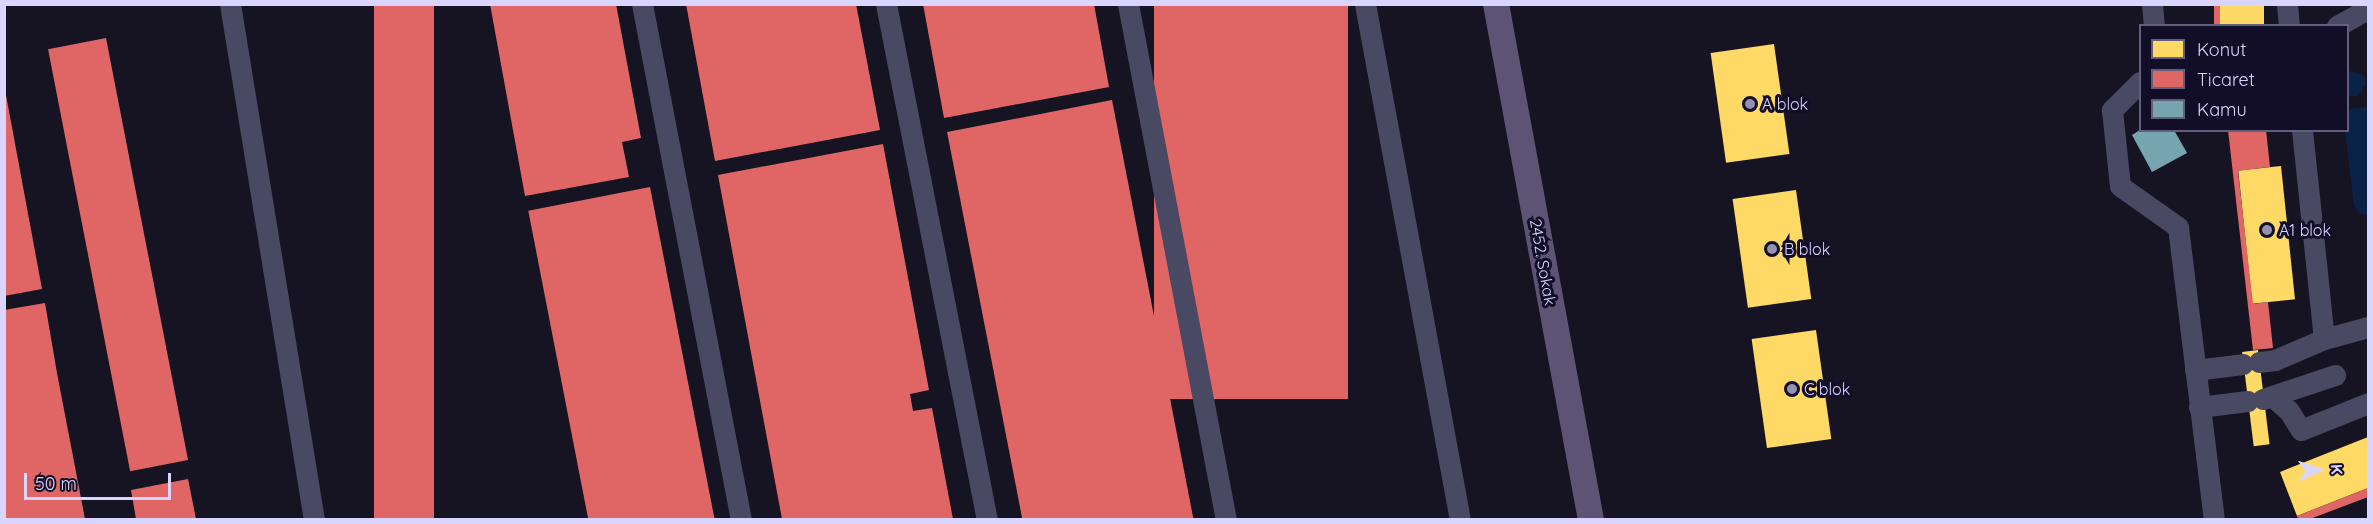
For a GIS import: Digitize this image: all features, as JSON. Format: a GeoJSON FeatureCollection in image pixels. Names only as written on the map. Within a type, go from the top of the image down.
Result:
{"type":"FeatureCollection","features":[{"type":"Feature","properties":{"kind":"main road","name":"2452. Sokak"},"geometry":{"type":"LineString","coordinates":[[1496,4],[1591,519]]}},
{"type":"Feature","properties":{"kind":"street"},"geometry":{"type":"LineString","coordinates":[[230,4],[314,519]]}},
{"type":"Feature","properties":{"kind":"street"},"geometry":{"type":"LineString","coordinates":[[642,4],[741,519]]}},
{"type":"Feature","properties":{"kind":"street"},"geometry":{"type":"LineString","coordinates":[[886,4],[987,519]]}},
{"type":"Feature","properties":{"kind":"street"},"geometry":{"type":"LineString","coordinates":[[1128,4],[1226,519]]}},
{"type":"Feature","properties":{"kind":"street"},"geometry":{"type":"LineString","coordinates":[[1365,4],[1460,519]]}},
{"type":"Feature","properties":{"kind":"street"},"geometry":{"type":"LineString","coordinates":[[2152,4],[2154,24]]}},
{"type":"Feature","properties":{"kind":"street"},"geometry":{"type":"LineString","coordinates":[[2287,4],[2289,24]]}},
{"type":"Feature","properties":{"kind":"street"},"geometry":{"type":"LineString","coordinates":[[2341,24],[2368,9]]}},
{"type":"Feature","properties":{"kind":"street"},"geometry":{"type":"LineString","coordinates":[[2139,83],[2112,110],[2120,186],[2178,227],[2214,519]]}},
{"type":"Feature","properties":{"kind":"street"},"geometry":{"type":"LineString","coordinates":[[2302,132],[2324,339]]}},
{"type":"Feature","properties":{"kind":"street"},"geometry":{"type":"LineString","coordinates":[[2195,370],[2274,360],[2324,339],[2368,327]]}},
{"type":"Feature","properties":{"kind":"street"},"geometry":{"type":"LineString","coordinates":[[2199,407],[2261,399],[2335,375]]}},
{"type":"Feature","properties":{"kind":"street"},"geometry":{"type":"LineString","coordinates":[[2261,399],[2289,411],[2301,430],[2368,403]]}},
{"type":"Feature","properties":{"kind":"water"},"geometry":{"type":"Polygon","coordinates":[[[2349,72],[2364,76],[2366,84],[2358,96],[2349,96],[2349,72]]]}},
{"type":"Feature","properties":{"kind":"water"},"geometry":{"type":"Polygon","coordinates":[[[2368,107],[2368,216],[2358,212],[2354,205],[2345,132],[2349,132],[2349,109],[2368,107]]]}},
{"type":"Feature","properties":{"kind":"building: Konut"},"geometry":{"type":"Polygon","coordinates":[[[2220,4],[2264,4],[2264,24],[2220,24],[2220,4]]]}},
{"type":"Feature","properties":{"kind":"building: Konut","name":"A blok"},"geometry":{"type":"Polygon","coordinates":[[[1774,44],[1789,154],[1726,163],[1711,53],[1774,44]]]}},
{"type":"Feature","properties":{"kind":"building: Konut","name":"A1 blok"},"geometry":{"type":"Polygon","coordinates":[[[2281,166],[2295,299],[2252,304],[2238,170],[2281,166]]]}},
{"type":"Feature","properties":{"kind":"building: Konut","name":"B blok"},"geometry":{"type":"Polygon","coordinates":[[[1796,190],[1811,299],[1748,308],[1733,199],[1796,190]]]}},
{"type":"Feature","properties":{"kind":"building: Konut","name":"C blok"},"geometry":{"type":"Polygon","coordinates":[[[1816,330],[1831,439],[1767,448],[1752,339],[1816,330]]]}},
{"type":"Feature","properties":{"kind":"building: Konut"},"geometry":{"type":"Polygon","coordinates":[[[2258,350],[2270,444],[2254,446],[2242,352],[2258,350]]]}},
{"type":"Feature","properties":{"kind":"building: Konut"},"geometry":{"type":"Polygon","coordinates":[[[2368,437],[2368,488],[2297,516],[2280,472],[2368,437]]]}},
{"type":"Feature","properties":{"kind":"building: Ticaret"},"geometry":{"type":"Polygon","coordinates":[[[374,4],[434,4],[434,520],[374,520],[374,4]]]}},
{"type":"Feature","properties":{"kind":"building: Ticaret"},"geometry":{"type":"Polygon","coordinates":[[[490,4],[616,4],[641,138],[622,142],[629,177],[525,196],[490,4]]]}},
{"type":"Feature","properties":{"kind":"building: Ticaret"},"geometry":{"type":"Polygon","coordinates":[[[686,4],[856,4],[880,130],[715,161],[686,4]]]}},
{"type":"Feature","properties":{"kind":"building: Ticaret"},"geometry":{"type":"Polygon","coordinates":[[[923,4],[1094,4],[1109,87],[944,118],[923,4]]]}},
{"type":"Feature","properties":{"kind":"building: Ticaret"},"geometry":{"type":"Polygon","coordinates":[[[1154,4],[1348,4],[1348,399],[1154,399],[1154,4]]]}},
{"type":"Feature","properties":{"kind":"building: Ticaret"},"geometry":{"type":"Polygon","coordinates":[[[2214,4],[2220,4],[2220,24],[2214,24],[2214,4]]]}},
{"type":"Feature","properties":{"kind":"building: Ticaret"},"geometry":{"type":"Polygon","coordinates":[[[106,38],[188,460],[130,471],[48,49],[106,38]]]}},
{"type":"Feature","properties":{"kind":"building: Ticaret"},"geometry":{"type":"Polygon","coordinates":[[[6,95],[42,289],[4,296],[4,96],[6,95]]]}},
{"type":"Feature","properties":{"kind":"building: Ticaret"},"geometry":{"type":"Polygon","coordinates":[[[1112,100],[1193,518],[1022,520],[947,132],[1112,100]]]}},
{"type":"Feature","properties":{"kind":"building: Ticaret"},"geometry":{"type":"Polygon","coordinates":[[[2228,132],[2266,132],[2270,167],[2238,171],[2253,304],[2268,302],[2273,348],[2253,350],[2228,132]]]}},
{"type":"Feature","properties":{"kind":"building: Ticaret"},"geometry":{"type":"Polygon","coordinates":[[[883,144],[929,390],[910,394],[913,411],[932,408],[953,519],[782,519],[718,175],[883,144]]]}},
{"type":"Feature","properties":{"kind":"building: Ticaret"},"geometry":{"type":"Polygon","coordinates":[[[650,187],[714,519],[588,520],[528,211],[650,187]]]}},
{"type":"Feature","properties":{"kind":"building: Ticaret"},"geometry":{"type":"Polygon","coordinates":[[[45,303],[85,519],[4,519],[4,310],[45,303]]]}},
{"type":"Feature","properties":{"kind":"building: Ticaret"},"geometry":{"type":"Polygon","coordinates":[[[188,479],[196,519],[136,519],[131,490],[188,479]]]}},
{"type":"Feature","properties":{"kind":"building: Ticaret"},"geometry":{"type":"Polygon","coordinates":[[[2368,488],[2368,497],[2310,519],[2298,519],[2297,516],[2368,488]]]}},
{"type":"Feature","properties":{"kind":"building: Kamu"},"geometry":{"type":"Polygon","coordinates":[[[2139,131],[2175,132],[2187,153],[2152,172],[2132,135],[2139,131]]]}},
{"type":"Feature","properties":{"kind":"place","name":"A blok"},"geometry":{"type":"Point","coordinates":[1750,104]}},
{"type":"Feature","properties":{"kind":"place","name":"A1 blok"},"geometry":{"type":"Point","coordinates":[2267,230]}},
{"type":"Feature","properties":{"kind":"place","name":"B blok"},"geometry":{"type":"Point","coordinates":[1772,249]}},
{"type":"Feature","properties":{"kind":"place","name":"C blok"},"geometry":{"type":"Point","coordinates":[1792,389]}}]}
